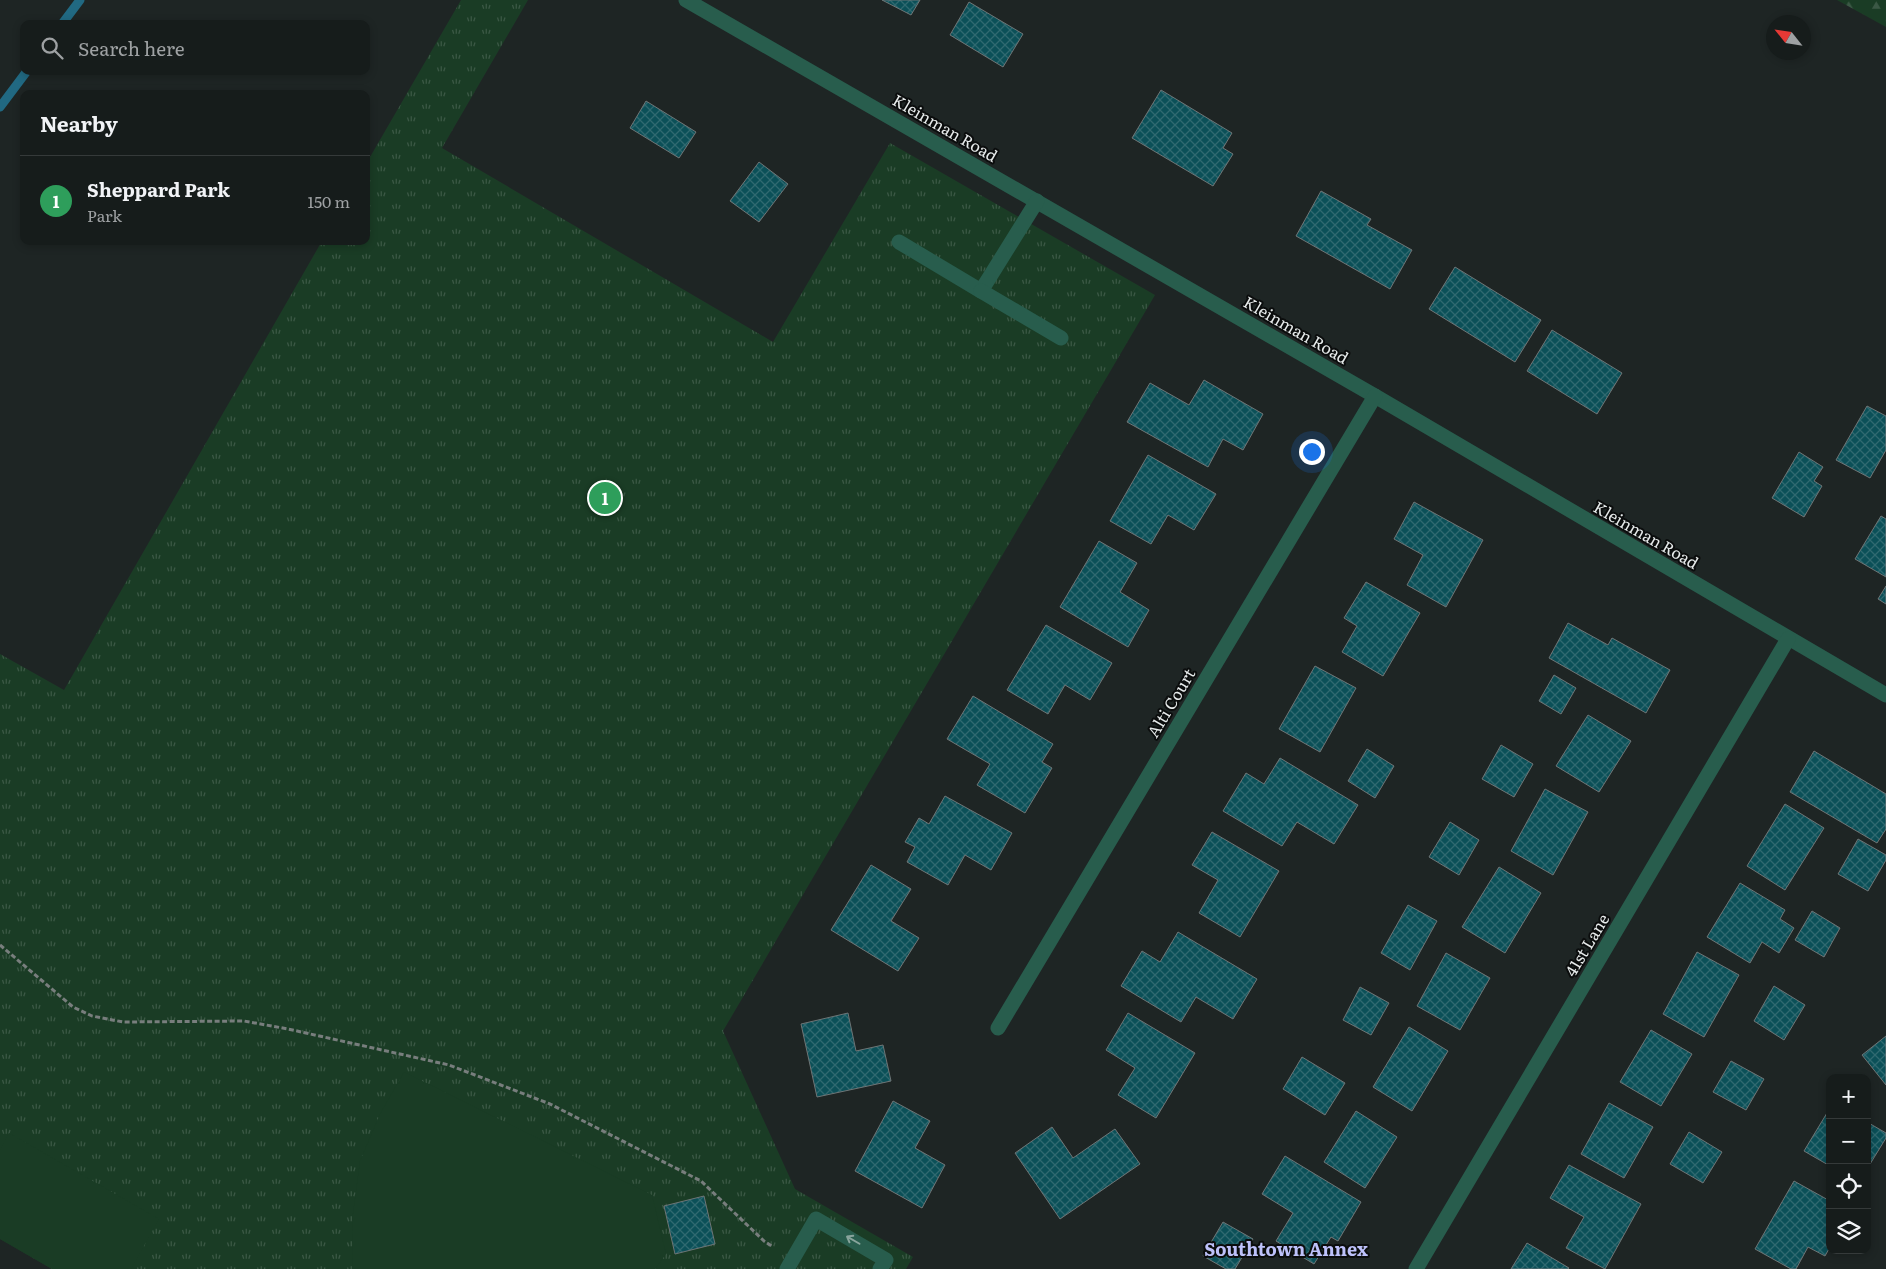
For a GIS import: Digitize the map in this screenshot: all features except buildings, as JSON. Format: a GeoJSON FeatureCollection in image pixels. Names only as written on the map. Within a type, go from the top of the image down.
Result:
{"type":"FeatureCollection","features":[{"type":"Feature","properties":{"kind":"street","name":"Kleinman Road"},"geometry":{"type":"LineString","coordinates":[[686,0],[1375,396],[1886,695]]}},
{"type":"Feature","properties":{"kind":"street"},"geometry":{"type":"LineString","coordinates":[[981,291],[1037,202]]}},
{"type":"Feature","properties":{"kind":"street"},"geometry":{"type":"LineString","coordinates":[[898,242],[1061,338]]}},
{"type":"Feature","properties":{"kind":"street","name":"Alti Court"},"geometry":{"type":"LineString","coordinates":[[998,1028],[1375,396]]}},
{"type":"Feature","properties":{"kind":"street","name":"41st Lane"},"geometry":{"type":"LineString","coordinates":[[1416,1269],[1788,639]]}},
{"type":"Feature","properties":{"kind":"street"},"geometry":{"type":"LineString","coordinates":[[790,1264],[816,1219],[886,1260],[880,1269]]}},
{"type":"Feature","properties":{"kind":"path"},"geometry":{"type":"LineString","coordinates":[[0,945],[73,1007],[92,1016],[123,1022],[244,1021],[288,1029],[449,1065],[550,1104],[700,1181],[790,1264]]}},
{"type":"Feature","properties":{"kind":"green space"},"geometry":{"type":"Polygon","coordinates":[[[461,0],[528,0],[442,148],[773,342],[890,143],[1155,295],[723,1031],[795,1189],[913,1257],[906,1269],[52,1269],[0,1239],[0,654],[64,690],[320,245],[370,245],[370,157],[461,0]]]}},
{"type":"Feature","properties":{"kind":"green space"},"geometry":{"type":"Polygon","coordinates":[[[1837,0],[1886,0],[1886,27],[1837,0]]]}},
{"type":"Feature","properties":{"kind":"green space"},"geometry":{"type":"Polygon","coordinates":[[[404,1072],[652,1195],[666,1254],[655,1269],[353,1269],[352,1221],[360,1161],[380,1114],[404,1072]]]}},
{"type":"Feature","properties":{"kind":"green space"},"geometry":{"type":"Polygon","coordinates":[[[9,1133],[159,1219],[131,1269],[52,1269],[0,1239],[0,1150],[9,1133]]]}},
{"type":"Feature","properties":{"kind":"waterway"},"geometry":{"type":"LineString","coordinates":[[65,20],[80,0]]}},
{"type":"Feature","properties":{"kind":"waterway"},"geometry":{"type":"LineString","coordinates":[[0,107],[24,75]]}},
{"type":"Feature","properties":{"kind":"place","name":"Sheppard Park"},"geometry":{"type":"Point","coordinates":[605,498]}},
{"type":"Feature","properties":{"kind":"district","name":"Southtown Annex"},"geometry":{"type":"Point","coordinates":[1286,1250]}}]}
